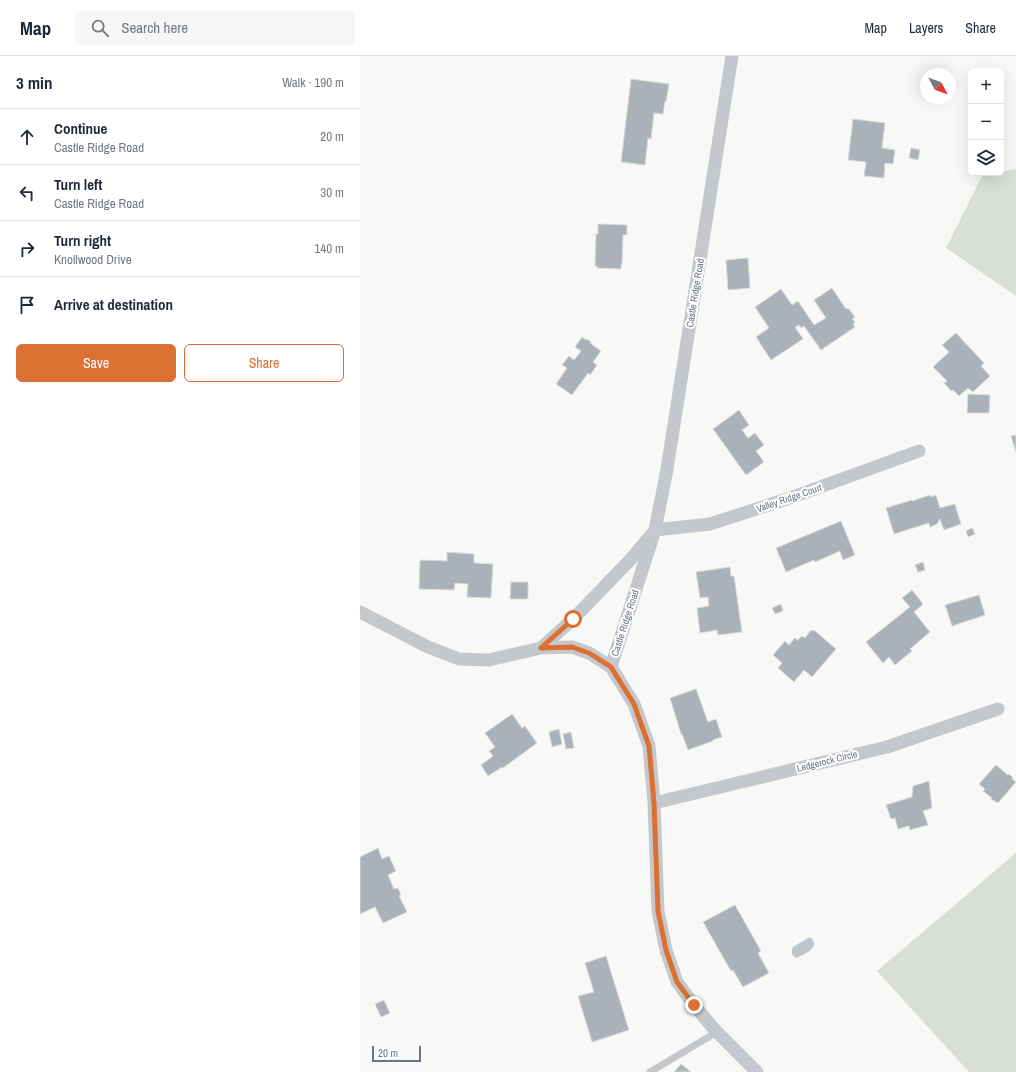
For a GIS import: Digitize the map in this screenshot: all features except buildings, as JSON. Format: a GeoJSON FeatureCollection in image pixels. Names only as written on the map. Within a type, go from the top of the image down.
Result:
{"type":"FeatureCollection","features":[{"type":"Feature","properties":{"kind":"street","name":"Castle Ridge Road"},"geometry":{"type":"LineString","coordinates":[[360,612],[428,647],[459,659],[489,660],[541,648],[572,647],[589,653],[611,667],[655,530],[668,469],[732,56]]}},
{"type":"Feature","properties":{"kind":"street","name":"Valley Ridge Court"},"geometry":{"type":"LineString","coordinates":[[655,530],[710,524],[787,499],[918,451]]}},
{"type":"Feature","properties":{"kind":"street","name":"Castle Ridge Road"},"geometry":{"type":"LineString","coordinates":[[541,648],[573,619],[631,559],[655,530]]}},
{"type":"Feature","properties":{"kind":"street"},"geometry":{"type":"LineString","coordinates":[[611,667],[634,704],[649,746],[654,803],[658,911],[666,950],[677,982],[717,1032],[757,1072]]}},
{"type":"Feature","properties":{"kind":"street","name":"Ledgerock Circle"},"geometry":{"type":"LineString","coordinates":[[654,803],[887,747],[998,709]]}},
{"type":"Feature","properties":{"kind":"lane"},"geometry":{"type":"LineString","coordinates":[[650,1072],[717,1032]]}},
{"type":"Feature","properties":{"kind":"shaded area"},"geometry":{"type":"Polygon","coordinates":[[[1016,169],[1016,296],[946,248],[982,176],[1004,176],[1004,171],[1016,169]]]}},
{"type":"Feature","properties":{"kind":"shaded area"},"geometry":{"type":"Polygon","coordinates":[[[1016,853],[1016,1072],[969,1072],[877,971],[1016,853]]]}},
{"type":"Feature","properties":{"kind":"shaded area"},"geometry":{"type":"Polygon","coordinates":[[[810,937],[814,944],[811,950],[796,958],[794,957],[792,953],[793,947],[810,937]]]}},
{"type":"Feature","properties":{"kind":"route"},"geometry":{"type":"LineString","coordinates":[[573,619],[541,648],[572,647],[589,653],[611,667],[634,704],[649,746],[654,803],[658,911],[666,950],[677,982],[694,1005]]}}]}
